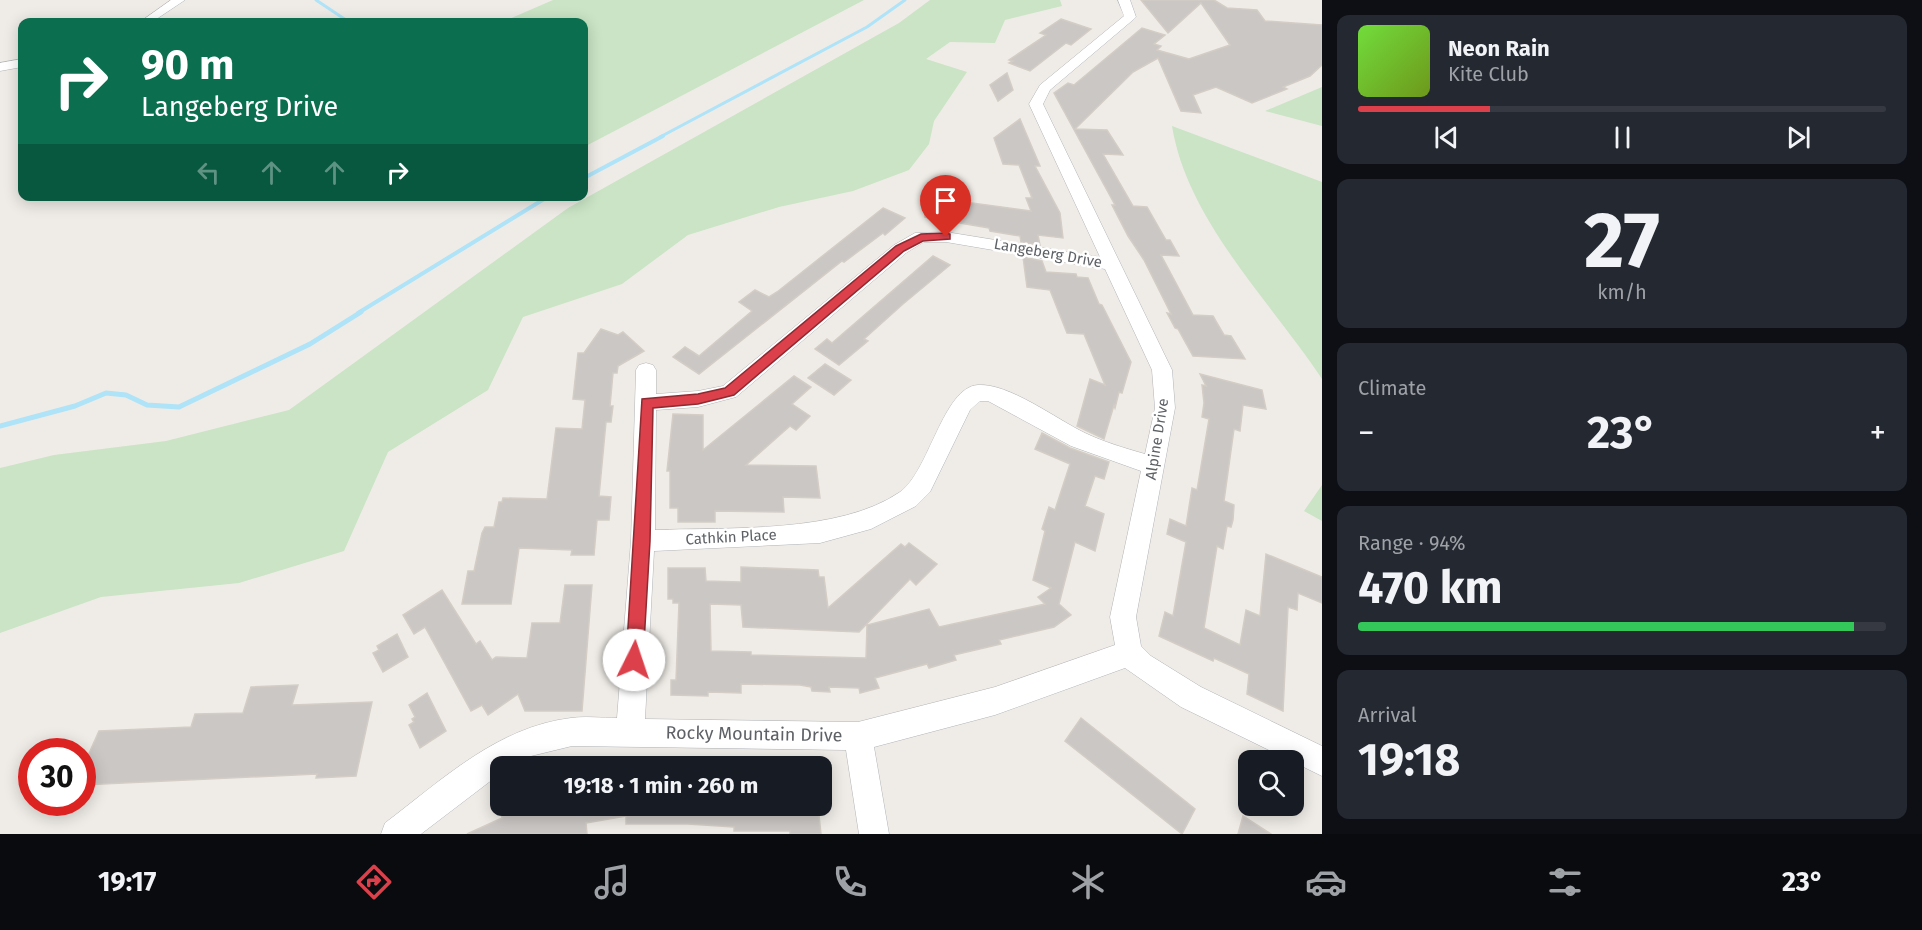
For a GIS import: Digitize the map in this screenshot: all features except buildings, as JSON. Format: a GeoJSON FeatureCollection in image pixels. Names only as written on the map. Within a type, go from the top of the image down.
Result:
{"type":"FeatureCollection","features":[{"type":"Feature","properties":{"kind":"street"},"geometry":{"type":"LineString","coordinates":[[151,18],[179,0]]}},
{"type":"Feature","properties":{"kind":"street","name":"Alpine Drive"},"geometry":{"type":"LineString","coordinates":[[1124,0],[1130,17],[1045,88],[1036,104],[1038,113],[1162,370],[1165,408],[1123,616],[1128,653]]}},
{"type":"Feature","properties":{"kind":"street"},"geometry":{"type":"LineString","coordinates":[[0,67],[18,64]]}},
{"type":"Feature","properties":{"kind":"street","name":"Langeberg Drive"},"geometry":{"type":"LineString","coordinates":[[646,403],[698,399],[729,392],[900,249],[921,237],[963,239],[1111,264]]}},
{"type":"Feature","properties":{"kind":"street"},"geometry":{"type":"LineString","coordinates":[[630,732],[643,541],[646,370]]}},
{"type":"Feature","properties":{"kind":"street","name":"Cathkin Place"},"geometry":{"type":"LineString","coordinates":[[643,541],[820,533],[843,529],[862,522],[908,499],[922,485],[968,396],[982,391],[1001,397],[1096,447],[1153,465]]}},
{"type":"Feature","properties":{"kind":"street"},"geometry":{"type":"LineString","coordinates":[[1128,653],[1141,665],[1191,697],[1322,761]]}},
{"type":"Feature","properties":{"kind":"street","name":"Rocky Mountain Drive"},"geometry":{"type":"LineString","coordinates":[[396,834],[495,760],[519,747],[572,732],[858,736],[894,729],[998,698],[1082,672],[1128,653]]}},
{"type":"Feature","properties":{"kind":"street"},"geometry":{"type":"LineString","coordinates":[[858,736],[874,834]]}},
{"type":"Feature","properties":{"kind":"green space"},"geometry":{"type":"Polygon","coordinates":[[[553,0],[864,0],[588,145],[588,18],[511,18],[553,0]]]}},
{"type":"Feature","properties":{"kind":"green space"},"geometry":{"type":"Polygon","coordinates":[[[930,0],[1060,0],[1062,6],[1005,20],[995,43],[950,42],[926,59],[967,72],[934,121],[929,144],[909,170],[853,191],[779,207],[688,235],[622,284],[523,317],[488,390],[388,452],[344,551],[239,583],[101,597],[0,633],[0,468],[54,455],[166,441],[289,410],[568,208],[581,201],[588,201],[588,197],[899,23],[930,0]]]}},
{"type":"Feature","properties":{"kind":"green space"},"geometry":{"type":"Polygon","coordinates":[[[1322,87],[1322,126],[1265,111],[1322,87]]]}},
{"type":"Feature","properties":{"kind":"green space"},"geometry":{"type":"Polygon","coordinates":[[[1172,126],[1322,182],[1322,379],[1213,227],[1181,161],[1172,126]]]}},
{"type":"Feature","properties":{"kind":"green space"},"geometry":{"type":"Polygon","coordinates":[[[1322,485],[1322,521],[1304,511],[1322,485]]]}},
{"type":"Feature","properties":{"kind":"waterway"},"geometry":{"type":"LineString","coordinates":[[316,0],[343,18]]}},
{"type":"Feature","properties":{"kind":"waterway"},"geometry":{"type":"LineString","coordinates":[[660,137],[867,27],[905,0]]}},
{"type":"Feature","properties":{"kind":"waterway"},"geometry":{"type":"LineString","coordinates":[[588,176],[663,136]]}},
{"type":"Feature","properties":{"kind":"waterway"},"geometry":{"type":"LineString","coordinates":[[358,313],[541,201]]}},
{"type":"Feature","properties":{"kind":"waterway"},"geometry":{"type":"LineString","coordinates":[[0,426],[75,406],[106,393],[126,395],[147,405],[179,407],[310,344],[361,312]]}},
{"type":"Feature","properties":{"kind":"route"},"geometry":{"type":"LineString","coordinates":[[634,660],[643,541],[646,403],[698,399],[729,392],[911,241],[921,237],[946,237]]}}]}
